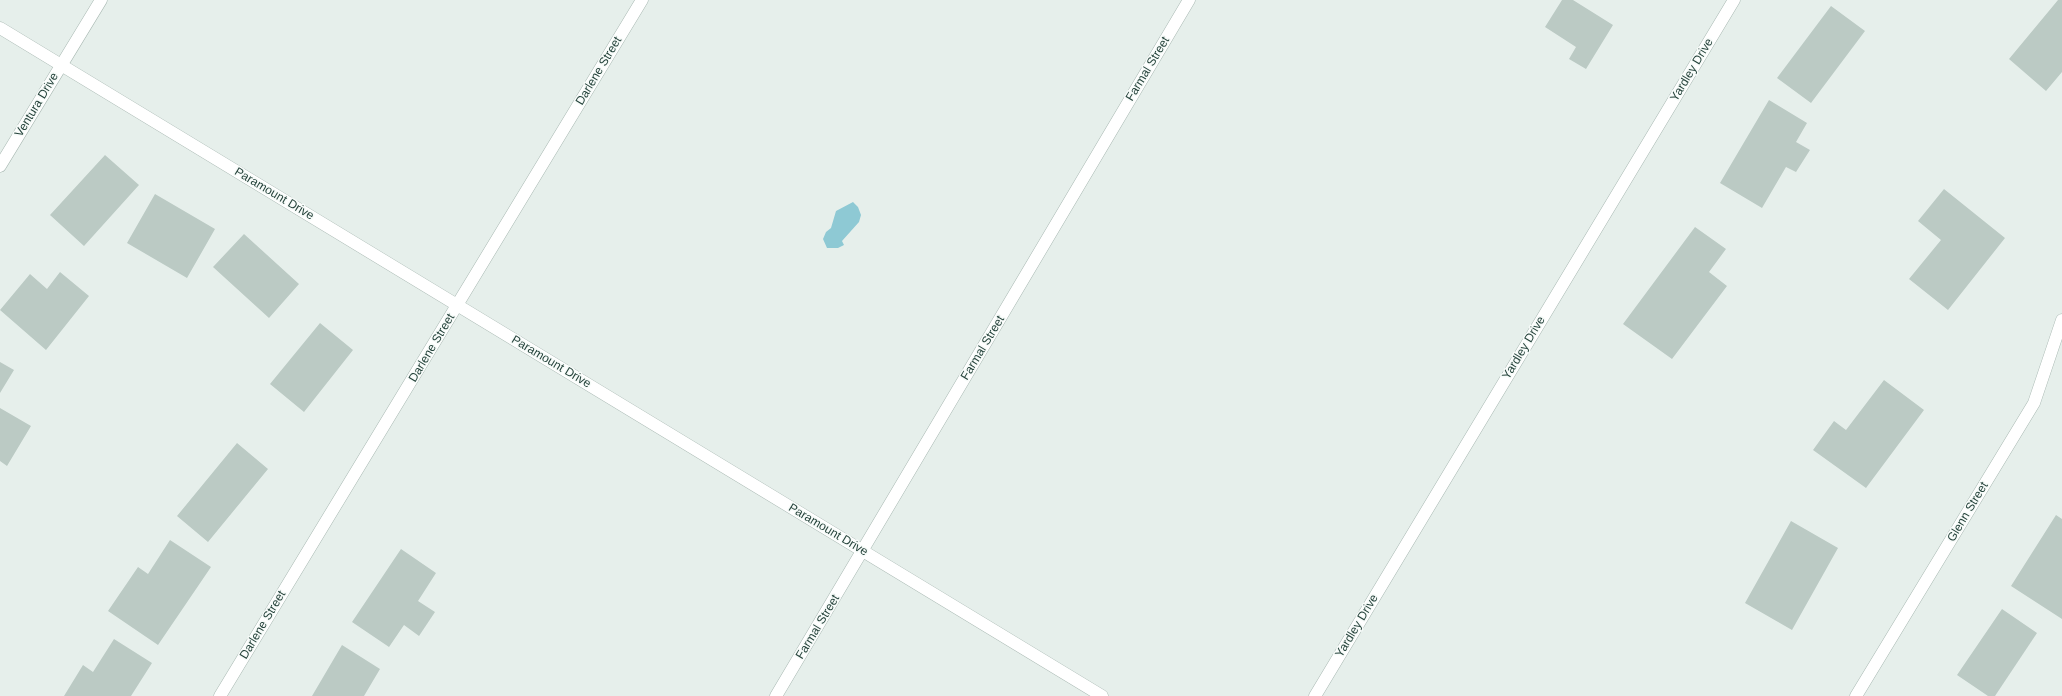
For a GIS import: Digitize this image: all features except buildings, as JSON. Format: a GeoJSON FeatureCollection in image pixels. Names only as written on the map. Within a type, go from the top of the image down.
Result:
{"type":"FeatureCollection","features":[{"type":"Feature","properties":{"kind":"street","name":"Ventura Drive"},"geometry":{"type":"LineString","coordinates":[[0,166],[101,0]]}},
{"type":"Feature","properties":{"kind":"street","name":"Darlene Street"},"geometry":{"type":"LineString","coordinates":[[220,696],[642,0]]}},
{"type":"Feature","properties":{"kind":"street","name":"Farmal Street"},"geometry":{"type":"LineString","coordinates":[[776,696],[1189,0]]}},
{"type":"Feature","properties":{"kind":"street","name":"Yardley Drive"},"geometry":{"type":"LineString","coordinates":[[1315,696],[1734,0]]}},
{"type":"Feature","properties":{"kind":"street","name":"Paramount Drive"},"geometry":{"type":"LineString","coordinates":[[0,28],[1102,696]]}},
{"type":"Feature","properties":{"kind":"street","name":"Glenn Street"},"geometry":{"type":"LineString","coordinates":[[1856,696],[2034,404],[2062,320]]}},
{"type":"Feature","properties":{"kind":"water"},"geometry":{"type":"Polygon","coordinates":[[[853,202],[858,207],[861,215],[859,222],[842,241],[844,245],[838,248],[827,248],[823,239],[826,232],[831,228],[836,211],[853,202]]]}}]}
